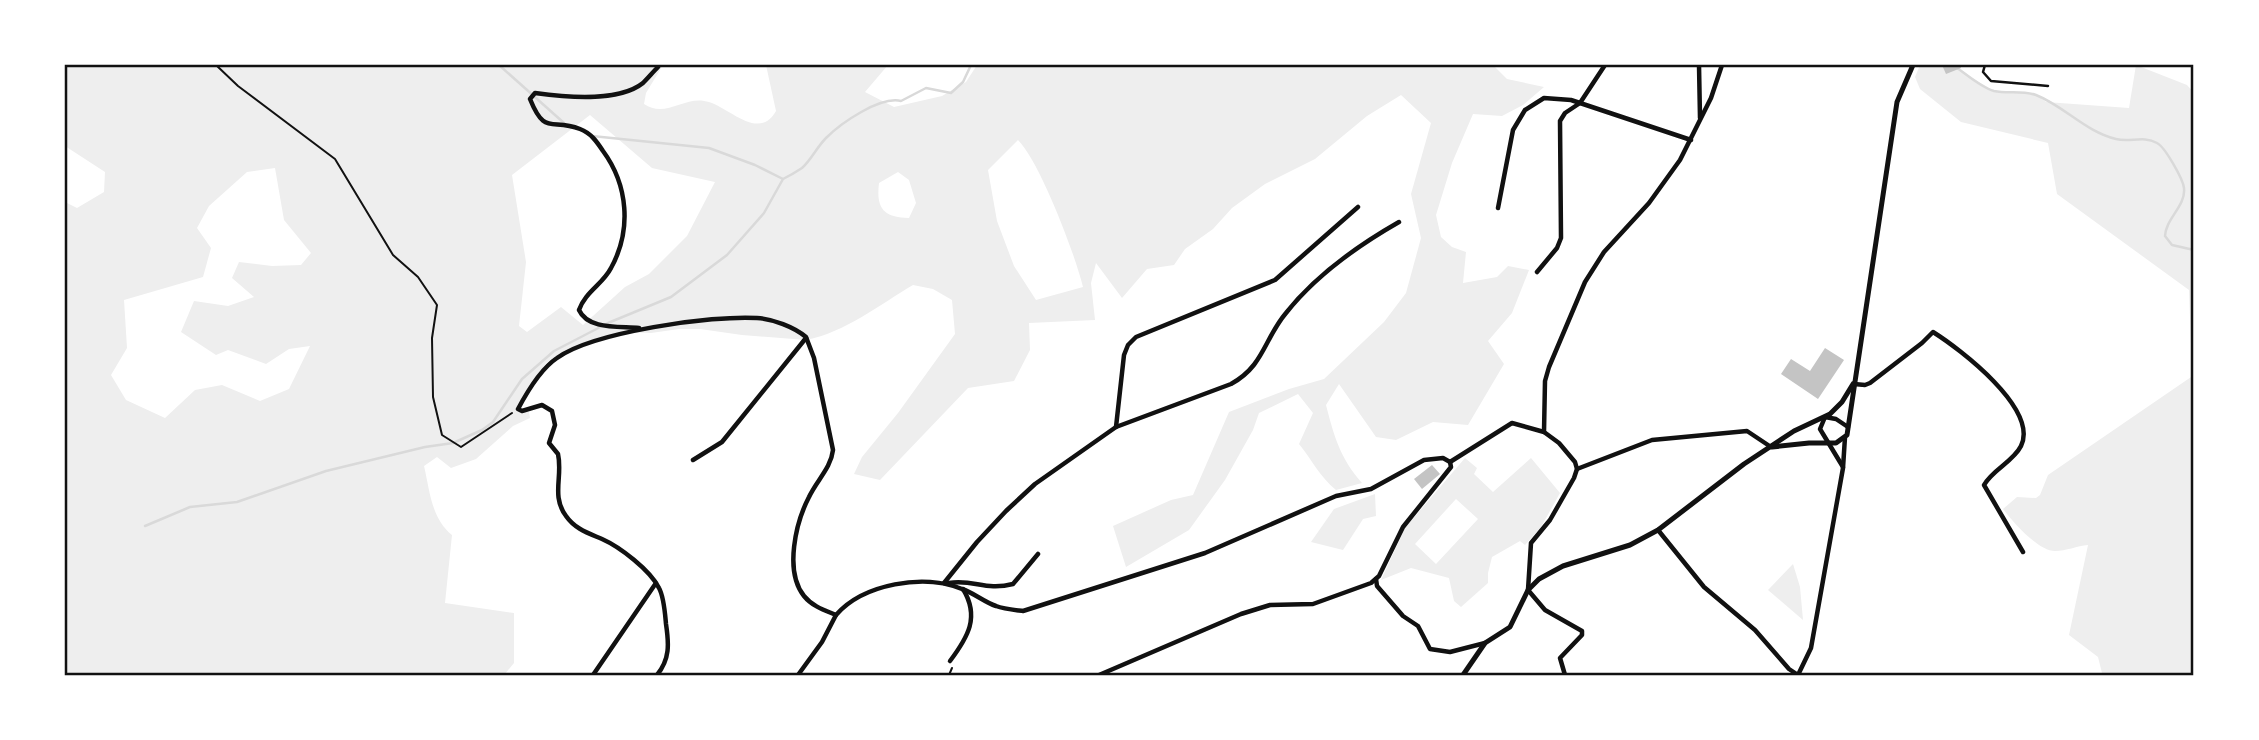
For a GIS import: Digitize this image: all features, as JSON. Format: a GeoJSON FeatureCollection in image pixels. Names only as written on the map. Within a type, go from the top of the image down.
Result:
{"type":"FeatureCollection","features":[{"type":"Feature","properties":{"kind":"street"},"geometry":{"type":"LineString","coordinates":[[1537,272],[1560,242],[1559,124],[1563,115],[1580,103],[1605,65]]}},
{"type":"Feature","properties":{"kind":"street"},"geometry":{"type":"LineString","coordinates":[[1699,65],[1700,119]]}},
{"type":"Feature","properties":{"kind":"street"},"geometry":{"type":"LineString","coordinates":[[1544,432],[1545,382],[1549,367],[1585,282],[1611,243],[1649,203],[1680,160],[1712,98],[1722,65]]}},
{"type":"Feature","properties":{"kind":"street"},"geometry":{"type":"LineString","coordinates":[[1658,530],[1704,586],[1748,623],[1789,669],[1798,675],[1811,648],[1843,468],[1845,437],[1897,102],[1913,65]]}},
{"type":"Feature","properties":{"kind":"street"},"geometry":{"type":"LineString","coordinates":[[643,329],[595,324],[581,314],[579,306],[593,287],[608,275],[617,254],[623,238],[624,202],[614,166],[594,139],[578,128],[546,124],[535,112],[530,99],[535,93],[576,99],[624,92],[644,82],[658,67]]}},
{"type":"Feature","properties":{"kind":"street"},"geometry":{"type":"LineString","coordinates":[[1498,208],[1513,130],[1525,110],[1544,98],[1571,100],[1692,140]]}},
{"type":"Feature","properties":{"kind":"street"},"geometry":{"type":"LineString","coordinates":[[1116,427],[1124,355],[1128,345],[1136,337],[1275,280],[1358,206]]}},
{"type":"Feature","properties":{"kind":"street"},"geometry":{"type":"LineString","coordinates":[[944,583],[977,542],[1035,484],[1116,427],[1231,384],[1245,376],[1261,356],[1278,323],[1294,303],[1363,242],[1399,222]]}},
{"type":"Feature","properties":{"kind":"street"},"geometry":{"type":"LineString","coordinates":[[657,675],[665,664],[669,648],[660,590],[637,563],[604,539],[576,526],[562,508],[557,487],[559,459],[550,443],[555,425],[552,411],[542,405],[522,411],[518,409],[549,364],[573,349],[643,329],[732,317],[760,318],[784,325],[806,337],[814,358],[834,450],[832,460],[809,496],[801,515],[794,564],[796,578],[805,597],[816,607],[836,615]]}},
{"type":"Feature","properties":{"kind":"street"},"geometry":{"type":"LineString","coordinates":[[1853,384],[1870,383],[1933,332],[1979,366],[2016,409],[2024,426],[2024,437],[2017,453],[1991,475],[1984,485],[2023,552]]}},
{"type":"Feature","properties":{"kind":"street"},"geometry":{"type":"LineString","coordinates":[[694,460],[722,442],[806,337]]}},
{"type":"Feature","properties":{"kind":"street"},"geometry":{"type":"LineString","coordinates":[[1450,462],[1448,472],[1403,527],[1376,579],[1377,586],[1403,616],[1419,626],[1426,646],[1450,652],[1485,643],[1510,627],[1528,590],[1539,579],[1563,566],[1611,552],[1658,530],[1744,464],[1794,431],[1825,417],[1842,402],[1853,384]]}},
{"type":"Feature","properties":{"kind":"street"},"geometry":{"type":"LineString","coordinates":[[1825,417],[1836,419],[1848,427]]}},
{"type":"Feature","properties":{"kind":"street"},"geometry":{"type":"LineString","coordinates":[[1825,417],[1821,431],[1843,468]]}},
{"type":"Feature","properties":{"kind":"street"},"geometry":{"type":"LineString","coordinates":[[1450,462],[1512,423],[1544,432],[1559,443],[1575,462],[1577,469],[1574,478],[1550,520],[1531,542],[1528,590],[1545,610],[1582,631],[1575,643],[1560,658],[1565,675]]}},
{"type":"Feature","properties":{"kind":"street"},"geometry":{"type":"LineString","coordinates":[[1577,469],[1652,440],[1747,431],[1771,447],[1830,443],[1841,441],[1845,437]]}},
{"type":"Feature","properties":{"kind":"street"},"geometry":{"type":"LineString","coordinates":[[944,583],[996,607],[1023,611],[1205,553],[1335,496],[1371,489],[1424,460],[1443,458],[1450,462]]}},
{"type":"Feature","properties":{"kind":"street"},"geometry":{"type":"LineString","coordinates":[[798,675],[822,642],[836,615],[845,604],[865,593],[904,583],[962,581],[989,587],[1013,584],[1038,554]]}},
{"type":"Feature","properties":{"kind":"street"},"geometry":{"type":"LineString","coordinates":[[1099,675],[1111,673],[1241,614],[1270,605],[1312,604],[1376,579]]}},
{"type":"Feature","properties":{"kind":"street"},"geometry":{"type":"LineString","coordinates":[[593,675],[656,583]]}},
{"type":"Feature","properties":{"kind":"street"},"geometry":{"type":"LineString","coordinates":[[950,661],[967,636],[971,624],[970,601],[962,589]]}},
{"type":"Feature","properties":{"kind":"street"},"geometry":{"type":"LineString","coordinates":[[1463,675],[1485,643]]}},
{"type":"Feature","properties":{"kind":"lane"},"geometry":{"type":"LineString","coordinates":[[1986,65],[1984,75],[1996,83],[2048,86]]}},
{"type":"Feature","properties":{"kind":"path"},"geometry":{"type":"LineString","coordinates":[[216,65],[238,86],[335,159],[393,255],[418,277],[436,305],[432,338],[433,397],[442,435],[461,447],[518,409]]}},
{"type":"Feature","properties":{"kind":"shaded area"},"geometry":{"type":"Polygon","coordinates":[[[65,65],[663,65],[646,93],[644,104],[660,109],[701,100],[753,123],[769,120],[776,111],[766,65],[888,65],[865,92],[894,107],[942,96],[966,82],[977,65],[1493,65],[1507,79],[1544,87],[1523,105],[1502,116],[1473,114],[1452,163],[1436,215],[1441,237],[1452,247],[1466,252],[1463,283],[1497,277],[1508,266],[1529,270],[1512,313],[1488,341],[1504,364],[1468,425],[1433,422],[1396,440],[1376,437],[1339,384],[1326,405],[1339,446],[1348,465],[1362,483],[1336,490],[1299,444],[1313,413],[1298,394],[1259,413],[1253,430],[1225,480],[1189,530],[1126,567],[1113,526],[1171,500],[1193,495],[1229,412],[1324,379],[1384,322],[1406,293],[1421,238],[1411,194],[1431,123],[1401,95],[1367,116],[1315,159],[1265,184],[1232,208],[1213,229],[1185,249],[1174,265],[1147,269],[1122,298],[1096,263],[1091,283],[1095,320],[1029,323],[1030,350],[1014,381],[968,388],[880,480],[854,474],[862,457],[898,413],[955,334],[952,300],[933,289],[913,285],[835,331],[806,340],[700,329],[651,333],[622,332],[597,338],[559,354],[546,363],[517,408],[519,412],[529,412],[530,418],[513,426],[476,459],[451,468],[437,457],[424,466],[435,512],[452,535],[445,603],[514,613],[514,663],[504,675],[65,675],[65,202],[77,208],[104,192],[105,172],[65,146],[65,65]],[[590,115],[512,175],[526,262],[519,326],[527,332],[561,307],[583,325],[625,287],[649,274],[687,236],[715,182],[652,168],[590,115]],[[1018,140],[988,170],[997,221],[1014,266],[1036,300],[1083,287],[1073,253],[1046,187],[1027,151],[1018,140]],[[275,168],[247,172],[209,206],[197,228],[211,248],[203,277],[124,300],[127,348],[111,375],[126,400],[165,418],[195,390],[222,385],[260,401],[289,389],[310,346],[289,349],[266,364],[228,350],[216,355],[181,332],[194,301],[228,306],[254,297],[232,278],[239,262],[272,266],[301,265],[311,253],[284,220],[275,168]],[[898,172],[879,183],[879,199],[883,210],[893,216],[909,218],[916,203],[909,180],[898,172]]]}},
{"type":"Feature","properties":{"kind":"shaded area"},"geometry":{"type":"Polygon","coordinates":[[[1920,65],[1952,65],[1993,91],[2027,93],[2046,102],[2129,108],[2136,65],[2187,85],[2194,93],[2194,347],[2191,345],[2189,290],[2057,194],[2048,143],[1961,122],[1920,89],[1915,77],[1920,65]]]}},
{"type":"Feature","properties":{"kind":"shaded area"},"geometry":{"type":"Polygon","coordinates":[[[2194,375],[2194,675],[2096,675],[2102,673],[2098,657],[2069,635],[2088,545],[2059,551],[2048,550],[2026,535],[2003,509],[2017,497],[2036,498],[2040,495],[2048,475],[2194,375]]]}},
{"type":"Feature","properties":{"kind":"shaded area"},"geometry":{"type":"Polygon","coordinates":[[[1465,458],[1477,468],[1474,474],[1493,492],[1531,458],[1560,493],[1541,527],[1525,545],[1520,541],[1492,557],[1488,583],[1461,607],[1454,601],[1449,578],[1411,568],[1381,580],[1405,528],[1465,458]],[[1456,499],[1415,544],[1436,564],[1478,519],[1456,499]]]}},
{"type":"Feature","properties":{"kind":"shaded area"},"geometry":{"type":"Polygon","coordinates":[[[1375,494],[1376,516],[1363,519],[1343,550],[1311,542],[1334,509],[1375,494]]]}},
{"type":"Feature","properties":{"kind":"shaded area"},"geometry":{"type":"Polygon","coordinates":[[[1793,564],[1800,587],[1803,620],[1768,590],[1793,564]]]}},
{"type":"Feature","properties":{"kind":"building"},"geometry":{"type":"Polygon","coordinates":[[[1942,65],[1960,65],[1961,68],[1946,74],[1942,65]]]}},
{"type":"Feature","properties":{"kind":"building"},"geometry":{"type":"Polygon","coordinates":[[[1825,348],[1844,360],[1818,399],[1781,374],[1791,359],[1810,371],[1825,348]]]}},
{"type":"Feature","properties":{"kind":"building"},"geometry":{"type":"Polygon","coordinates":[[[1432,465],[1440,474],[1422,489],[1414,479],[1432,465]]]}},
{"type":"Feature","properties":{"kind":"waterway"},"geometry":{"type":"LineString","coordinates":[[499,65],[564,123]]}},
{"type":"Feature","properties":{"kind":"waterway"},"geometry":{"type":"LineString","coordinates":[[592,136],[709,148],[783,179],[802,168],[826,138],[861,112],[883,103],[901,101],[926,88],[951,93],[963,82],[971,65]]}},
{"type":"Feature","properties":{"kind":"waterway"},"geometry":{"type":"LineString","coordinates":[[1953,65],[1994,91],[2036,95],[2105,136],[2157,143],[2173,164],[2184,188],[2182,201],[2165,236],[2172,245],[2194,250]]}},
{"type":"Feature","properties":{"kind":"waterway"},"geometry":{"type":"LineString","coordinates":[[145,526],[190,507],[237,502],[326,471],[425,447],[453,443],[482,430],[493,422],[522,379],[554,351],[608,323],[671,297],[727,255],[764,213],[783,179]]}}]}
